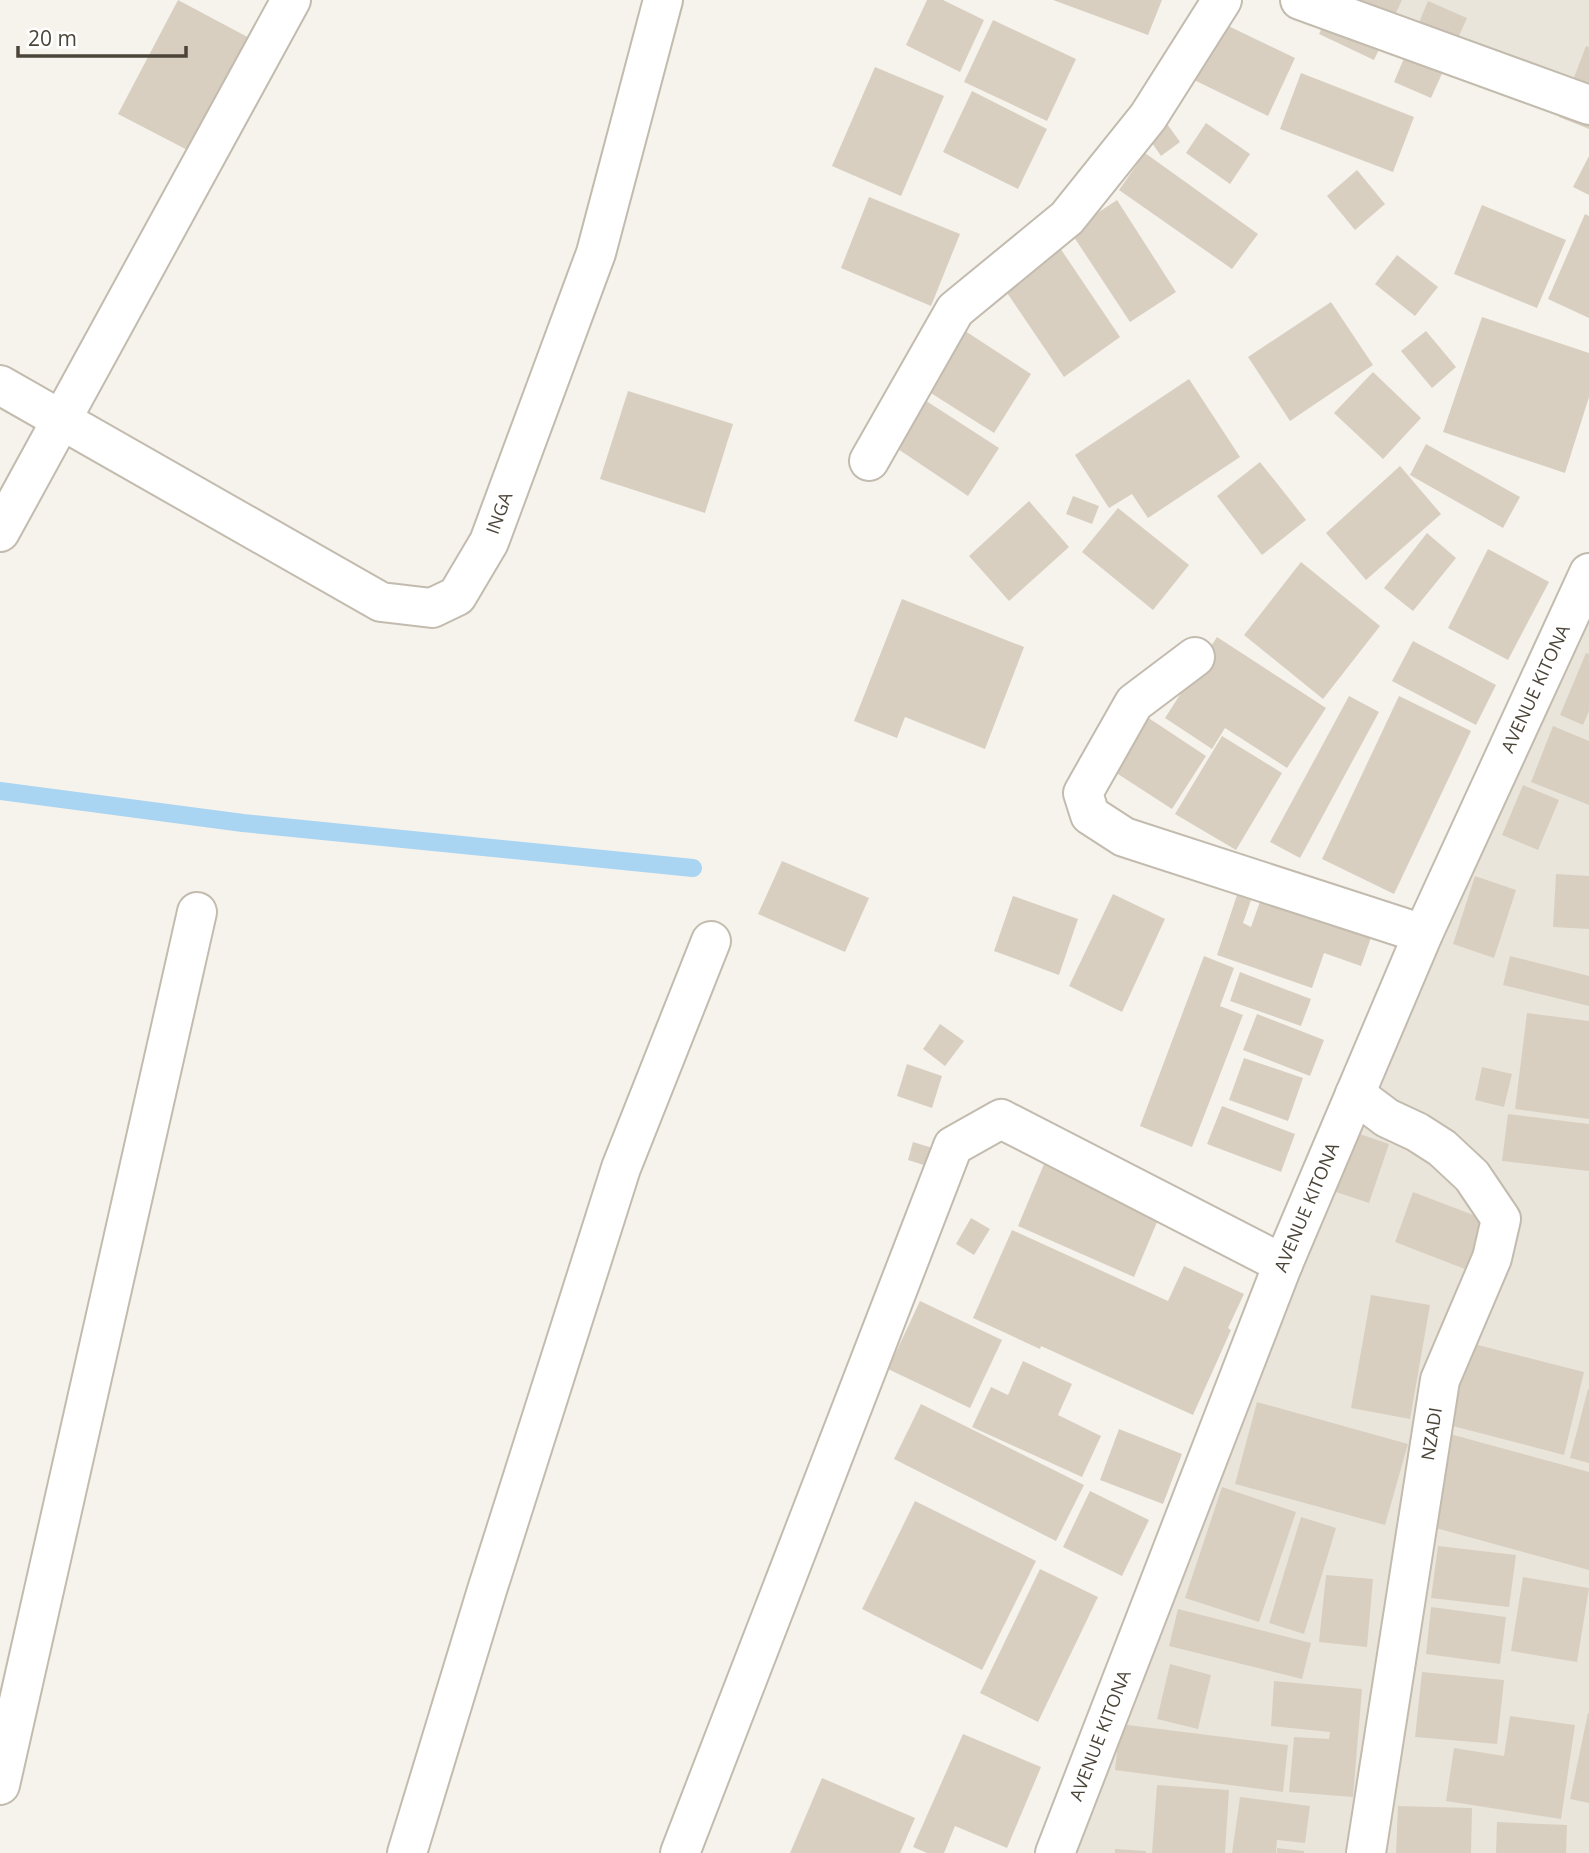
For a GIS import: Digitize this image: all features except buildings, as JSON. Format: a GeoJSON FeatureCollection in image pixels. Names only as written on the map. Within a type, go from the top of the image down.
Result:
{"type":"FeatureCollection","features":[{"type":"Feature","properties":{"kind":"street"},"geometry":{"type":"LineString","coordinates":[[0,532],[291,0]]}},
{"type":"Feature","properties":{"kind":"street","name":"INGA"},"geometry":{"type":"LineString","coordinates":[[0,385],[381,602],[432,608],[457,596],[489,542],[596,253],[663,0]]}},
{"type":"Feature","properties":{"kind":"street"},"geometry":{"type":"LineString","coordinates":[[869,461],[955,310],[1067,218],[1147,117],[1222,0]]}},
{"type":"Feature","properties":{"kind":"street"},"geometry":{"type":"LineString","coordinates":[[1300,0],[1589,105]]}},
{"type":"Feature","properties":{"kind":"street","name":"AVENUE KITONA"},"geometry":{"type":"LineString","coordinates":[[1055,1853],[1283,1264],[1423,934],[1589,573]]}},
{"type":"Feature","properties":{"kind":"street"},"geometry":{"type":"LineString","coordinates":[[1195,657],[1133,703],[1083,793],[1090,815],[1124,837],[1423,934]]}},
{"type":"Feature","properties":{"kind":"street"},"geometry":{"type":"LineString","coordinates":[[0,1785],[197,912]]}},
{"type":"Feature","properties":{"kind":"street"},"geometry":{"type":"LineString","coordinates":[[407,1853],[621,1168],[711,941]]}},
{"type":"Feature","properties":{"kind":"street","name":"NZADI"},"geometry":{"type":"LineString","coordinates":[[1355,1094],[1387,1118],[1417,1132],[1442,1149],[1472,1176],[1501,1219],[1492,1258],[1440,1380],[1366,1853]]}},
{"type":"Feature","properties":{"kind":"street"},"geometry":{"type":"LineString","coordinates":[[680,1853],[953,1146],[1001,1118],[1283,1264]]}},
{"type":"Feature","properties":{"kind":"shaded area"},"geometry":{"type":"Polygon","coordinates":[[[1300,0],[1589,0],[1589,105],[1300,0]]]}},
{"type":"Feature","properties":{"kind":"shaded area"},"geometry":{"type":"Polygon","coordinates":[[[1589,573],[1589,1853],[1055,1853],[1589,573]]]}},
{"type":"Feature","properties":{"kind":"waterway"},"geometry":{"type":"LineString","coordinates":[[0,791],[243,823],[693,868]]}}]}
